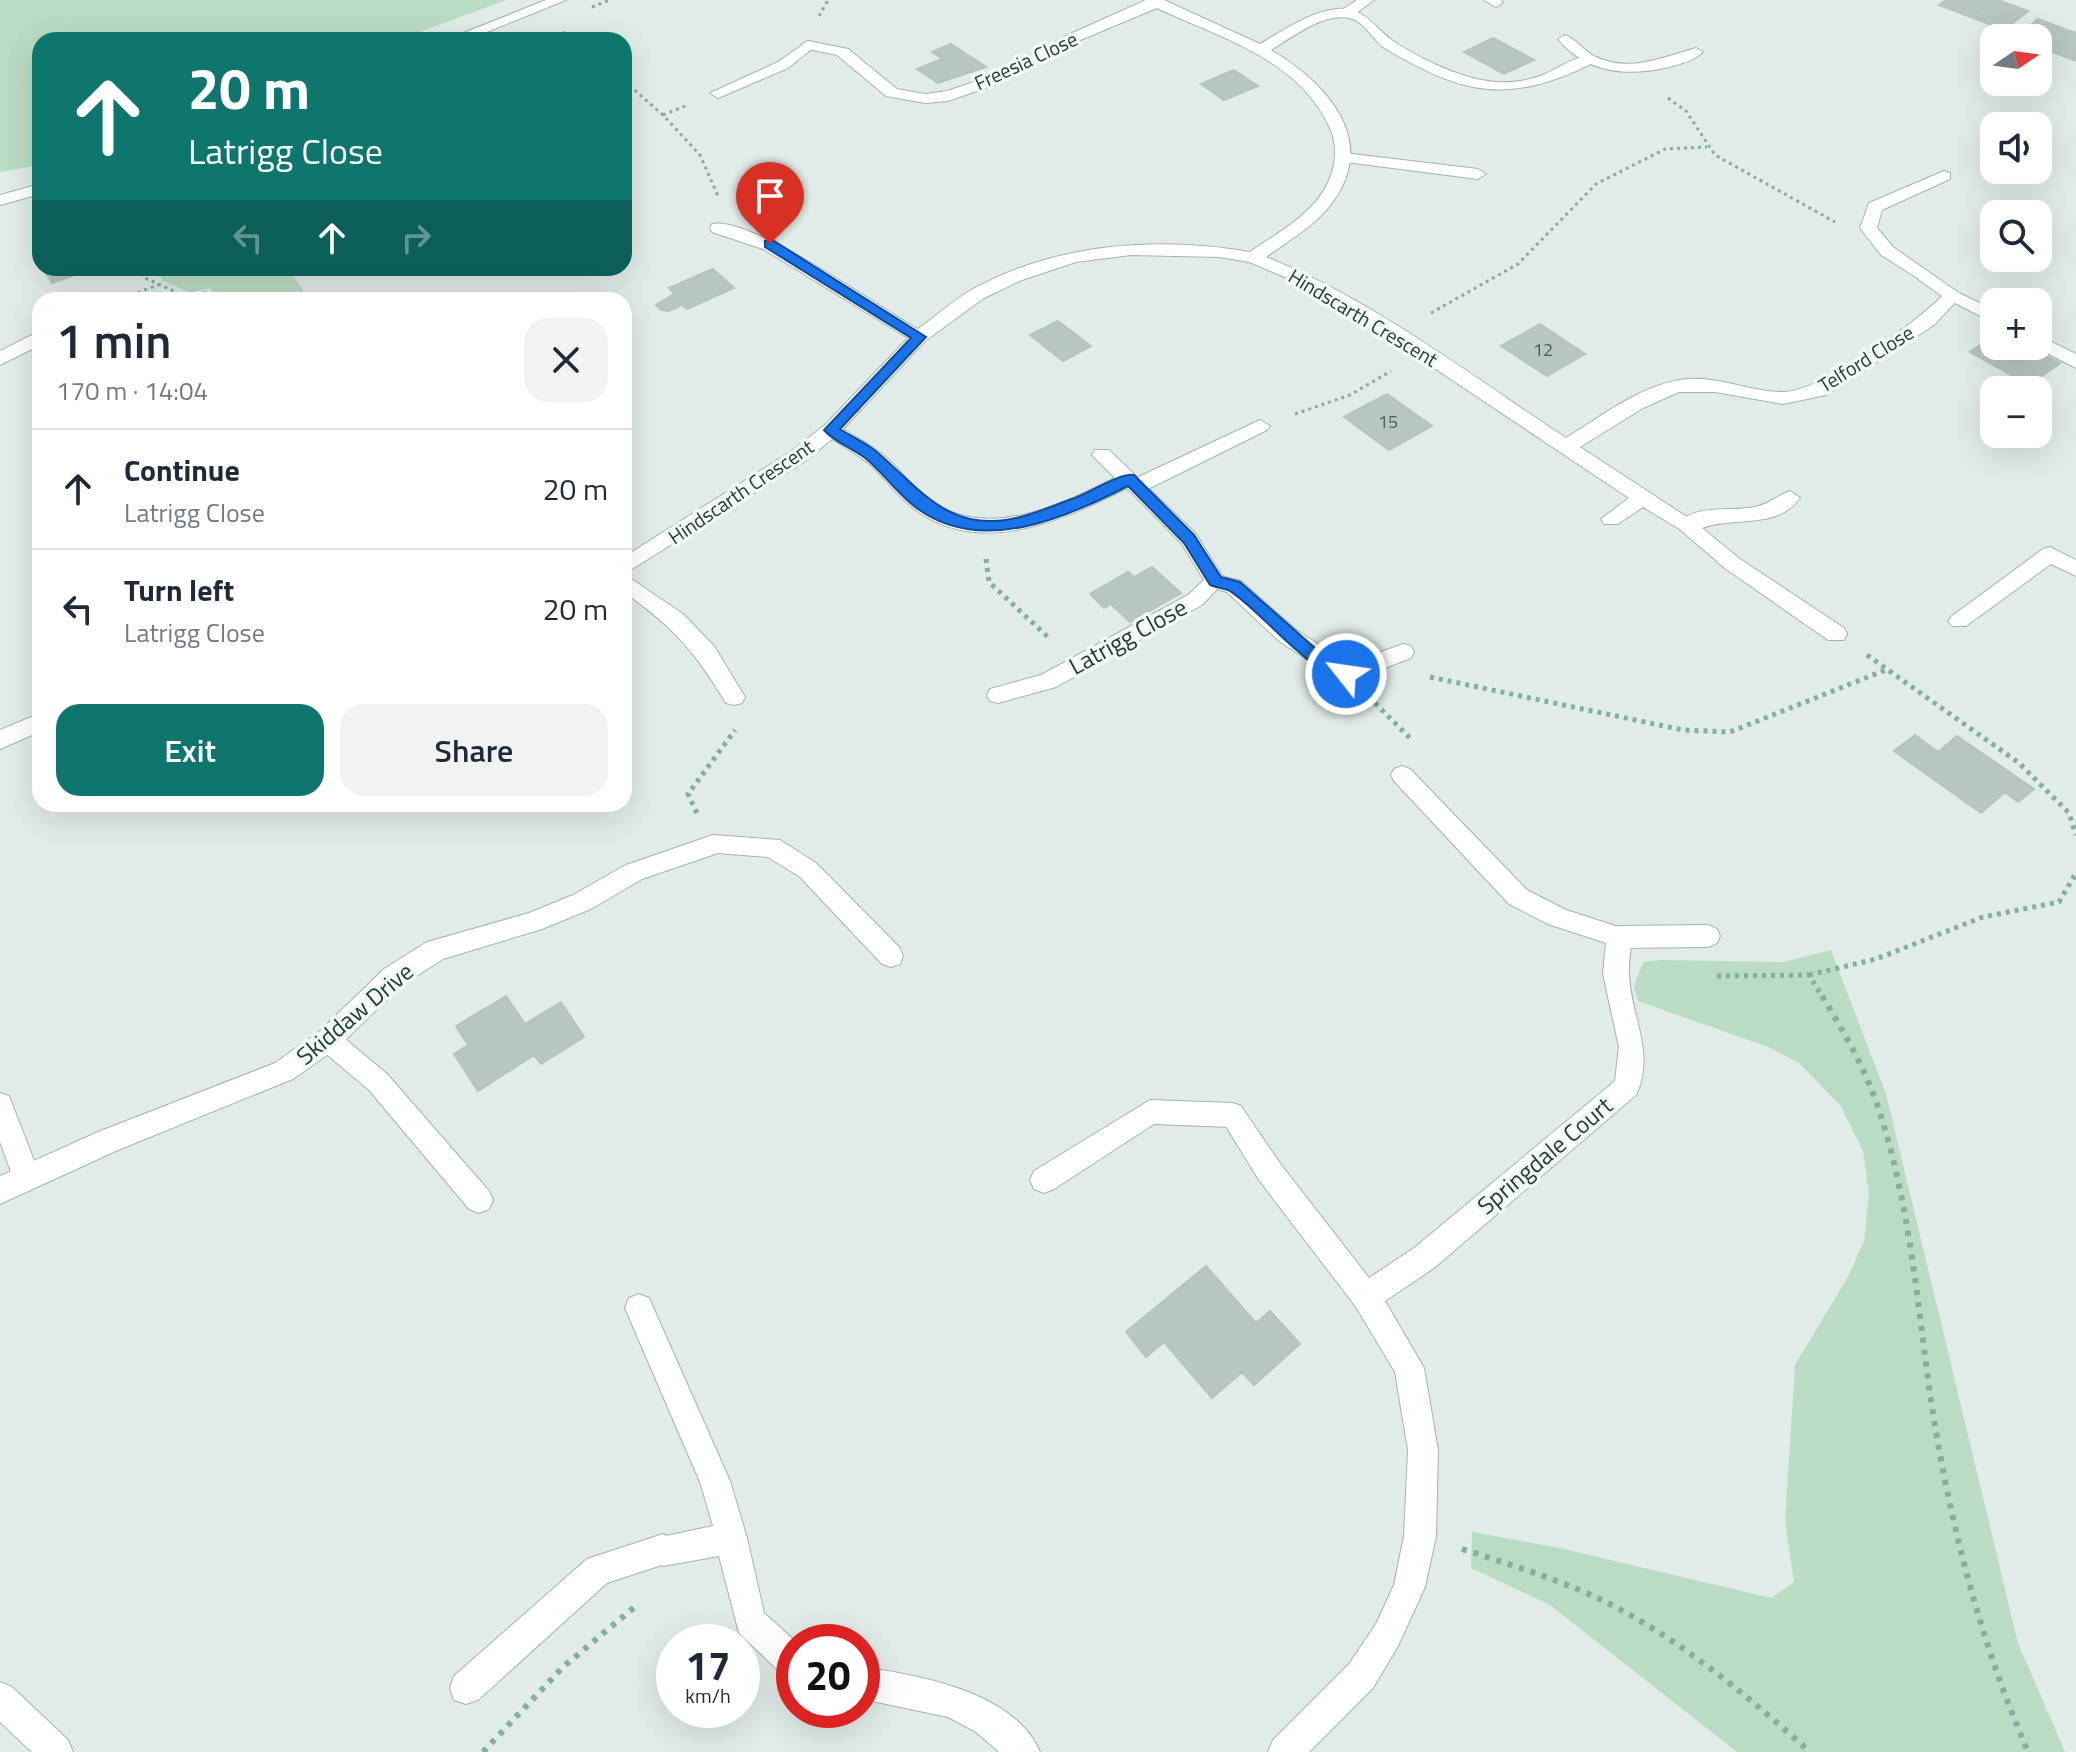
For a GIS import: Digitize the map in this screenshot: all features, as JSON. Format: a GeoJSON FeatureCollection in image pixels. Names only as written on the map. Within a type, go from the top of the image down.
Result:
{"type":"FeatureCollection","features":[{"type":"Feature","properties":{"kind":"street"},"geometry":{"type":"LineString","coordinates":[[474,32],[559,0]]}},
{"type":"Feature","properties":{"kind":"street"},"geometry":{"type":"LineString","coordinates":[[1259,50],[1316,20],[1347,13],[1367,0]]}},
{"type":"Feature","properties":{"kind":"street"},"geometry":{"type":"LineString","coordinates":[[1156,1],[1259,50],[1316,89],[1337,123],[1344,143],[1344,158],[1331,193],[1319,209],[1253,258]]}},
{"type":"Feature","properties":{"kind":"street","name":"Freesia Close"},"geometry":{"type":"LineString","coordinates":[[718,93],[783,65],[808,45],[834,48],[848,55],[878,83],[900,96],[936,96],[993,81],[1075,37],[1156,1]]}},
{"type":"Feature","properties":{"kind":"street"},"geometry":{"type":"LineString","coordinates":[[1347,13],[1364,18],[1380,38],[1395,48],[1485,88],[1520,87],[1588,60],[1638,68],[1669,62],[1696,52]]}},
{"type":"Feature","properties":{"kind":"street"},"geometry":{"type":"LineString","coordinates":[[1565,39],[1588,60]]}},
{"type":"Feature","properties":{"kind":"street"},"geometry":{"type":"LineString","coordinates":[[1344,158],[1478,174]]}},
{"type":"Feature","properties":{"kind":"street"},"geometry":{"type":"LineString","coordinates":[[1944,176],[1875,207],[1868,228],[1887,251],[1927,279],[1980,309]]}},
{"type":"Feature","properties":{"kind":"street"},"geometry":{"type":"LineString","coordinates":[[0,200],[32,191]]}},
{"type":"Feature","properties":{"kind":"street"},"geometry":{"type":"LineString","coordinates":[[718,228],[744,233],[770,244],[848,296],[919,337]]}},
{"type":"Feature","properties":{"kind":"street","name":"Hindscarth Crescent"},"geometry":{"type":"LineString","coordinates":[[632,562],[718,509],[831,430],[919,337],[978,294],[1016,276],[1074,257],[1106,251],[1176,250],[1253,258],[1300,277],[1423,352],[1686,526],[1733,564],[1836,634]]}},
{"type":"Feature","properties":{"kind":"street","name":"Telford Close"},"geometry":{"type":"LineString","coordinates":[[1564,448],[1662,391],[1681,385],[1702,385],[1780,400],[1801,399],[1819,391],[1928,321],[1953,295]]}},
{"type":"Feature","properties":{"kind":"street"},"geometry":{"type":"LineString","coordinates":[[0,359],[32,341]]}},
{"type":"Feature","properties":{"kind":"street"},"geometry":{"type":"LineString","coordinates":[[2052,349],[2076,362]]}},
{"type":"Feature","properties":{"kind":"street"},"geometry":{"type":"LineString","coordinates":[[831,430],[869,454],[923,505],[949,519],[982,527],[1019,523],[1059,511],[1260,426]]}},
{"type":"Feature","properties":{"kind":"street"},"geometry":{"type":"LineString","coordinates":[[1102,455],[1189,539],[1215,581],[1234,586],[1298,644],[1346,674],[1403,652]]}},
{"type":"Feature","properties":{"kind":"street"},"geometry":{"type":"LineString","coordinates":[[1611,519],[1642,498]]}},
{"type":"Feature","properties":{"kind":"street"},"geometry":{"type":"LineString","coordinates":[[1686,526],[1710,517],[1762,514],[1790,498]]}},
{"type":"Feature","properties":{"kind":"street"},"geometry":{"type":"LineString","coordinates":[[1959,621],[2050,554],[2076,569]]}},
{"type":"Feature","properties":{"kind":"street","name":"Latrigg Close"},"geometry":{"type":"LineString","coordinates":[[998,695],[1048,681],[1195,600],[1215,581]]}},
{"type":"Feature","properties":{"kind":"street"},"geometry":{"type":"LineString","coordinates":[[632,587],[676,619],[706,652],[734,697]]}},
{"type":"Feature","properties":{"kind":"street"},"geometry":{"type":"LineString","coordinates":[[0,740],[32,726]]}},
{"type":"Feature","properties":{"kind":"street"},"geometry":{"type":"LineString","coordinates":[[1402,775],[1518,897],[1557,917],[1619,937],[1708,936]]}},
{"type":"Feature","properties":{"kind":"street"},"geometry":{"type":"LineString","coordinates":[[713,845],[772,847],[808,870],[891,956]]}},
{"type":"Feature","properties":{"kind":"street","name":"Skiddaw Drive"},"geometry":{"type":"LineString","coordinates":[[0,1191],[26,1176],[284,1071],[328,1040],[393,977],[436,950],[533,922],[582,902],[634,872],[713,845]]}},
{"type":"Feature","properties":{"kind":"street","name":"Springdale Court"},"geometry":{"type":"LineString","coordinates":[[1366,1297],[1424,1258],[1627,1087],[1632,1047],[1616,974],[1619,937]]}},
{"type":"Feature","properties":{"kind":"street"},"geometry":{"type":"LineString","coordinates":[[328,1040],[378,1082],[479,1200]]}},
{"type":"Feature","properties":{"kind":"street"},"geometry":{"type":"LineString","coordinates":[[0,1105],[26,1176]]}},
{"type":"Feature","properties":{"kind":"street"},"geometry":{"type":"LineString","coordinates":[[1044,1180],[1150,1112],[1232,1115],[1269,1171],[1366,1297],[1409,1368],[1423,1450],[1420,1536],[1409,1587],[1387,1635],[1361,1676],[1285,1752]]}},
{"type":"Feature","properties":{"kind":"street"},"geometry":{"type":"LineString","coordinates":[[639,1308],[715,1481],[750,1622],[776,1646]]}},
{"type":"Feature","properties":{"kind":"street"},"geometry":{"type":"LineString","coordinates":[[466,1688],[598,1570],[663,1550],[731,1538]]}},
{"type":"Feature","properties":{"kind":"street"},"geometry":{"type":"LineString","coordinates":[[880,1686],[954,1700],[991,1721],[1023,1752]]}},
{"type":"Feature","properties":{"kind":"street"},"geometry":{"type":"LineString","coordinates":[[0,1699],[56,1752]]}},
{"type":"Feature","properties":{"kind":"path"},"geometry":{"type":"LineString","coordinates":[[632,88],[663,115],[700,155],[725,209],[718,228]]}},
{"type":"Feature","properties":{"kind":"path"},"geometry":{"type":"LineString","coordinates":[[1660,94],[1693,115],[1707,147],[1743,172],[1887,251]]}},
{"type":"Feature","properties":{"kind":"path"},"geometry":{"type":"LineString","coordinates":[[1395,334],[1518,264],[1596,184],[1665,149],[1707,147]]}},
{"type":"Feature","properties":{"kind":"path"},"geometry":{"type":"LineString","coordinates":[[142,276],[176,292]]}},
{"type":"Feature","properties":{"kind":"path"},"geometry":{"type":"LineString","coordinates":[[138,292],[159,284]]}},
{"type":"Feature","properties":{"kind":"path"},"geometry":{"type":"LineString","coordinates":[[1260,426],[1350,395],[1423,352]]}},
{"type":"Feature","properties":{"kind":"path"},"geometry":{"type":"LineString","coordinates":[[982,527],[989,582],[1077,665]]}},
{"type":"Feature","properties":{"kind":"path"},"geometry":{"type":"LineString","coordinates":[[1836,634],[2019,763],[2069,813],[2076,835]]}},
{"type":"Feature","properties":{"kind":"path"},"geometry":{"type":"LineString","coordinates":[[1422,676],[1683,730],[1730,732],[1888,669]]}},
{"type":"Feature","properties":{"kind":"path"},"geometry":{"type":"LineString","coordinates":[[713,845],[688,794],[695,777],[719,757],[735,732],[734,697]]}},
{"type":"Feature","properties":{"kind":"path"},"geometry":{"type":"LineString","coordinates":[[1705,975],[1809,975],[1876,959],[1983,917],[2059,902],[2076,873]]}},
{"type":"Feature","properties":{"kind":"path"},"geometry":{"type":"LineString","coordinates":[[1809,975],[1832,1012],[1878,1108],[1913,1253],[1927,1374],[1961,1560],[2010,1713],[2028,1752]]}},
{"type":"Feature","properties":{"kind":"path"},"geometry":{"type":"LineString","coordinates":[[1420,1536],[1545,1576],[1623,1611],[1748,1695],[1810,1752]]}},
{"type":"Feature","properties":{"kind":"path"},"geometry":{"type":"LineString","coordinates":[[483,1752],[563,1667],[636,1607],[663,1550]]}},
{"type":"Feature","properties":{"kind":"green space"},"geometry":{"type":"Polygon","coordinates":[[[0,0],[506,0],[420,32],[32,32],[32,166],[0,172],[0,0]]]}},
{"type":"Feature","properties":{"kind":"green space"},"geometry":{"type":"Polygon","coordinates":[[[161,276],[293,276],[304,292],[213,292],[210,288],[188,292],[162,280],[161,276]]]}},
{"type":"Feature","properties":{"kind":"green space"},"geometry":{"type":"Polygon","coordinates":[[[1831,950],[1886,1094],[2018,1643],[2065,1752],[1737,1752],[1550,1605],[1471,1568],[1472,1532],[1560,1548],[1771,1598],[1794,1582],[1785,1521],[1795,1365],[1849,1275],[1864,1241],[1869,1194],[1863,1151],[1840,1105],[1799,1063],[1768,1047],[1638,1001],[1634,986],[1643,962],[1784,962],[1831,950]]]}},
{"type":"Feature","properties":{"kind":"building"},"geometry":{"type":"Polygon","coordinates":[[[1946,0],[1993,0],[1971,17],[1939,5],[1946,0]]]}},
{"type":"Feature","properties":{"kind":"building"},"geometry":{"type":"Polygon","coordinates":[[[1993,0],[2028,11],[2012,24],[1989,24],[1971,17],[1993,0]]]}},
{"type":"Feature","properties":{"kind":"building"},"geometry":{"type":"Polygon","coordinates":[[[2038,19],[2051,24],[2032,24],[2038,19]]]}},
{"type":"Feature","properties":{"kind":"building"},"geometry":{"type":"Polygon","coordinates":[[[2052,24],[2070,31],[2052,46],[2052,24]]]}},
{"type":"Feature","properties":{"kind":"building"},"geometry":{"type":"Polygon","coordinates":[[[2070,31],[2076,33],[2076,61],[2052,52],[2052,46],[2070,31]]]}},
{"type":"Feature","properties":{"kind":"building"},"geometry":{"type":"Polygon","coordinates":[[[1493,38],[1534,60],[1504,74],[1464,52],[1493,38]]]}},
{"type":"Feature","properties":{"kind":"building"},"geometry":{"type":"Polygon","coordinates":[[[951,44],[986,67],[938,83],[917,69],[942,59],[932,52],[951,44]]]}},
{"type":"Feature","properties":{"kind":"building"},"geometry":{"type":"Polygon","coordinates":[[[1234,70],[1258,86],[1224,100],[1201,84],[1234,70]]]}},
{"type":"Feature","properties":{"kind":"building"},"geometry":{"type":"Polygon","coordinates":[[[713,269],[734,288],[687,309],[682,305],[669,311],[661,310],[656,305],[674,294],[669,288],[713,269]]]}},
{"type":"Feature","properties":{"kind":"building"},"geometry":{"type":"Polygon","coordinates":[[[48,276],[72,276],[52,283],[48,276]]]}},
{"type":"Feature","properties":{"kind":"building"},"geometry":{"type":"Polygon","coordinates":[[[1058,321],[1091,346],[1063,361],[1030,335],[1058,321]]]}},
{"type":"Feature","properties":{"kind":"building"},"geometry":{"type":"Polygon","coordinates":[[[1540,324],[1585,354],[1547,376],[1501,346],[1540,324]]]}},
{"type":"Feature","properties":{"kind":"building"},"geometry":{"type":"Polygon","coordinates":[[[1980,345],[1980,358],[1970,352],[1980,345]]]}},
{"type":"Feature","properties":{"kind":"building"},"geometry":{"type":"Polygon","coordinates":[[[2052,359],[2060,363],[2042,376],[2013,376],[1984,360],[2052,359]]]}},
{"type":"Feature","properties":{"kind":"building"},"geometry":{"type":"Polygon","coordinates":[[[1387,394],[1432,426],[1389,450],[1344,417],[1387,394]]]}},
{"type":"Feature","properties":{"kind":"building"},"geometry":{"type":"Polygon","coordinates":[[[1152,567],[1181,593],[1130,622],[1111,604],[1104,608],[1090,594],[1128,572],[1134,577],[1152,567]]]}},
{"type":"Feature","properties":{"kind":"building"},"geometry":{"type":"Polygon","coordinates":[[[1915,735],[1938,752],[1957,736],[2034,789],[2018,802],[2005,792],[1981,813],[1894,751],[1915,735]]]}},
{"type":"Feature","properties":{"kind":"building"},"geometry":{"type":"Polygon","coordinates":[[[506,996],[525,1024],[561,1002],[584,1037],[541,1064],[534,1055],[478,1091],[454,1054],[468,1045],[456,1026],[506,996]]]}},
{"type":"Feature","properties":{"kind":"building"},"geometry":{"type":"Polygon","coordinates":[[[1206,1266],[1256,1323],[1270,1311],[1300,1344],[1254,1385],[1242,1372],[1212,1398],[1164,1342],[1146,1357],[1126,1332],[1206,1266]]]}},
{"type":"Feature","properties":{"kind":"route"},"geometry":{"type":"LineString","coordinates":[[770,244],[848,296],[919,337],[831,430],[869,454],[923,505],[949,519],[982,527],[1019,523],[1059,511],[1129,479],[1189,539],[1215,581],[1234,586],[1287,635],[1346,674]]}}]}
